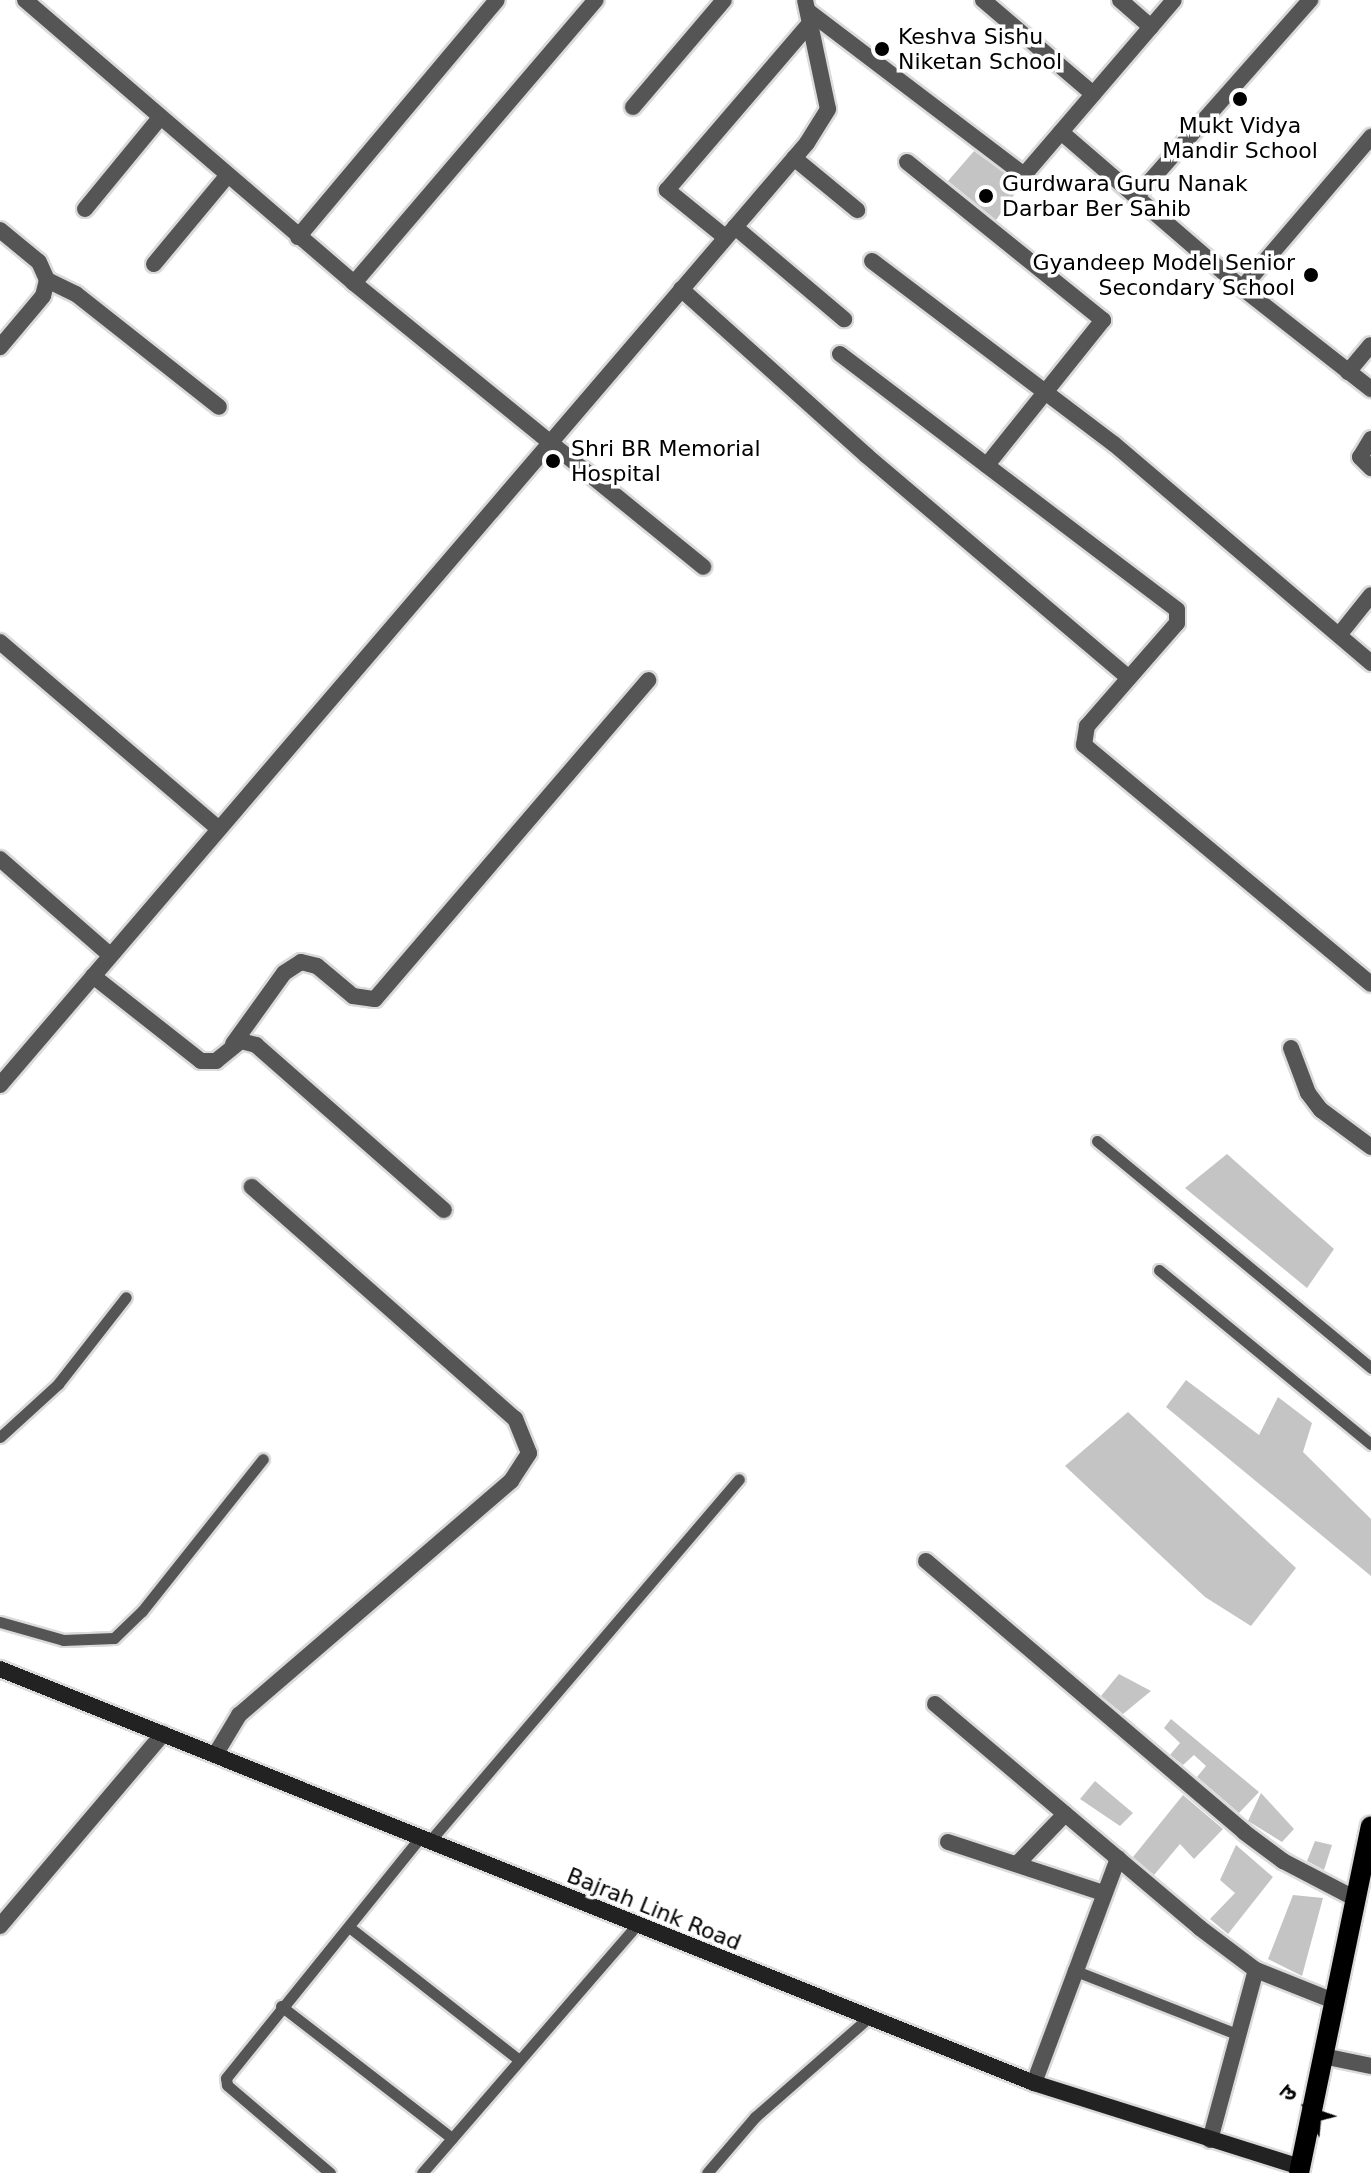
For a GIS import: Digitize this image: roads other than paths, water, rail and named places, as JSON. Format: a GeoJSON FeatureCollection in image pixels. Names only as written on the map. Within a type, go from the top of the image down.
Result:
{"type":"FeatureCollection","features":[{"type":"Feature","properties":{"kind":"main road"},"geometry":{"type":"LineString","coordinates":[[1299,2170],[1371,1826]]}},
{"type":"Feature","properties":{"kind":"street"},"geometry":{"type":"LineString","coordinates":[[25,0],[298,237],[703,567]]}},
{"type":"Feature","properties":{"kind":"street"},"geometry":{"type":"LineString","coordinates":[[298,237],[497,0]]}},
{"type":"Feature","properties":{"kind":"street"},"geometry":{"type":"LineString","coordinates":[[354,283],[596,0]]}},
{"type":"Feature","properties":{"kind":"street"},"geometry":{"type":"LineString","coordinates":[[633,107],[724,0]]}},
{"type":"Feature","properties":{"kind":"street"},"geometry":{"type":"LineString","coordinates":[[983,0],[1093,94]]}},
{"type":"Feature","properties":{"kind":"street"},"geometry":{"type":"LineString","coordinates":[[1120,0],[1151,27]]}},
{"type":"Feature","properties":{"kind":"street"},"geometry":{"type":"LineString","coordinates":[[808,11],[1024,175],[1174,0]]}},
{"type":"Feature","properties":{"kind":"street"},"geometry":{"type":"LineString","coordinates":[[1136,197],[1310,0]]}},
{"type":"Feature","properties":{"kind":"street"},"geometry":{"type":"LineString","coordinates":[[0,1085],[794,158],[828,109],[808,11]]}},
{"type":"Feature","properties":{"kind":"street"},"geometry":{"type":"LineString","coordinates":[[808,11],[667,190],[730,232],[844,319]]}},
{"type":"Feature","properties":{"kind":"street"},"geometry":{"type":"LineString","coordinates":[[85,209],[159,119]]}},
{"type":"Feature","properties":{"kind":"street"},"geometry":{"type":"LineString","coordinates":[[1061,132],[1242,288],[1371,389]]}},
{"type":"Feature","properties":{"kind":"street"},"geometry":{"type":"LineString","coordinates":[[1242,288],[1371,137]]}},
{"type":"Feature","properties":{"kind":"street"},"geometry":{"type":"LineString","coordinates":[[794,158],[857,210]]}},
{"type":"Feature","properties":{"kind":"street"},"geometry":{"type":"LineString","coordinates":[[907,162],[1103,320],[987,465]]}},
{"type":"Feature","properties":{"kind":"street"},"geometry":{"type":"LineString","coordinates":[[154,264],[227,176]]}},
{"type":"Feature","properties":{"kind":"street"},"geometry":{"type":"LineString","coordinates":[[0,230],[39,262],[47,280],[43,296],[0,347]]}},
{"type":"Feature","properties":{"kind":"street"},"geometry":{"type":"LineString","coordinates":[[872,261],[1047,392],[1371,663]]}},
{"type":"Feature","properties":{"kind":"street"},"geometry":{"type":"LineString","coordinates":[[47,280],[76,294],[219,407]]}},
{"type":"Feature","properties":{"kind":"street"},"geometry":{"type":"LineString","coordinates":[[681,289],[867,456],[1128,677]]}},
{"type":"Feature","properties":{"kind":"street"},"geometry":{"type":"LineString","coordinates":[[1348,372],[1371,345]]}},
{"type":"Feature","properties":{"kind":"street"},"geometry":{"type":"LineString","coordinates":[[840,354],[1177,610],[1177,623],[1087,726],[1084,745],[1371,984]]}},
{"type":"Feature","properties":{"kind":"street"},"geometry":{"type":"LineString","coordinates":[[1371,439],[1360,457],[1371,468]]}},
{"type":"Feature","properties":{"kind":"street"},"geometry":{"type":"LineString","coordinates":[[1339,635],[1371,595]]}},
{"type":"Feature","properties":{"kind":"street"},"geometry":{"type":"LineString","coordinates":[[0,642],[218,828]]}},
{"type":"Feature","properties":{"kind":"street"},"geometry":{"type":"LineString","coordinates":[[93,976],[201,1061],[216,1061],[233,1044],[284,973],[301,962],[317,966],[353,996],[375,999],[648,680]]}},
{"type":"Feature","properties":{"kind":"street"},"geometry":{"type":"LineString","coordinates":[[0,859],[110,955]]}},
{"type":"Feature","properties":{"kind":"street"},"geometry":{"type":"LineString","coordinates":[[233,1044],[248,1041],[264,1050],[444,1210]]}},
{"type":"Feature","properties":{"kind":"street"},"geometry":{"type":"LineString","coordinates":[[1291,1048],[1308,1093],[1321,1110],[1371,1147]]}},
{"type":"Feature","properties":{"kind":"street"},"geometry":{"type":"LineString","coordinates":[[215,1755],[239,1715],[501,1491],[525,1465],[529,1453],[515,1419],[252,1187]]}},
{"type":"Feature","properties":{"kind":"street"},"geometry":{"type":"LineString","coordinates":[[926,1561],[1244,1832],[1283,1861],[1356,1899]]}},
{"type":"Feature","properties":{"kind":"street","name":"Bajrah Link Road"},"geometry":{"type":"LineString","coordinates":[[0,1669],[1034,2083],[1299,2170]]}},
{"type":"Feature","properties":{"kind":"street"},"geometry":{"type":"LineString","coordinates":[[935,1704],[1256,1970],[1334,2001]]}},
{"type":"Feature","properties":{"kind":"street"},"geometry":{"type":"LineString","coordinates":[[0,1926],[163,1734]]}},
{"type":"Feature","properties":{"kind":"street"},"geometry":{"type":"LineString","coordinates":[[1018,1863],[1065,1814]]}},
{"type":"Feature","properties":{"kind":"street"},"geometry":{"type":"LineString","coordinates":[[948,1842],[1103,1893]]}},
{"type":"Feature","properties":{"kind":"street"},"geometry":{"type":"LineString","coordinates":[[1034,2083],[1073,1970],[1118,1858]]}},
{"type":"Feature","properties":{"kind":"street"},"geometry":{"type":"LineString","coordinates":[[1210,2140],[1256,1970]]}},
{"type":"Feature","properties":{"kind":"street"},"geometry":{"type":"LineString","coordinates":[[1323,2056],[1371,2066]]}},
{"type":"Feature","properties":{"kind":"lane"},"geometry":{"type":"LineString","coordinates":[[1097,1141],[1371,1368]]}},
{"type":"Feature","properties":{"kind":"lane"},"geometry":{"type":"LineString","coordinates":[[1159,1270],[1371,1444]]}},
{"type":"Feature","properties":{"kind":"lane"},"geometry":{"type":"LineString","coordinates":[[0,1437],[58,1384],[126,1297]]}},
{"type":"Feature","properties":{"kind":"lane"},"geometry":{"type":"LineString","coordinates":[[0,1622],[63,1640],[114,1638],[142,1611],[263,1459]]}},
{"type":"Feature","properties":{"kind":"lane"},"geometry":{"type":"LineString","coordinates":[[330,2173],[227,2085],[229,2068],[739,1479]]}},
{"type":"Feature","properties":{"kind":"lane"},"geometry":{"type":"LineString","coordinates":[[422,2173],[636,1926]]}},
{"type":"Feature","properties":{"kind":"lane"},"geometry":{"type":"LineString","coordinates":[[349,1927],[519,2060]]}},
{"type":"Feature","properties":{"kind":"lane"},"geometry":{"type":"LineString","coordinates":[[1073,1970],[1239,2035]]}},
{"type":"Feature","properties":{"kind":"lane"},"geometry":{"type":"LineString","coordinates":[[281,2006],[452,2138]]}},
{"type":"Feature","properties":{"kind":"lane"},"geometry":{"type":"LineString","coordinates":[[707,2173],[755,2117],[868,2018]]}},
{"type":"Feature","properties":{"kind":"place","name":"Keshva Sishu Niketan School"},"geometry":{"type":"Point","coordinates":[882,49]}},
{"type":"Feature","properties":{"kind":"place","name":"Mukt Vidya Mandir School"},"geometry":{"type":"Point","coordinates":[1240,99]}},
{"type":"Feature","properties":{"kind":"place","name":"Gurdwara Guru Nanak Darbar Ber Sahib"},"geometry":{"type":"Point","coordinates":[986,196]}},
{"type":"Feature","properties":{"kind":"place","name":"Gyandeep Model Senior Secondary School"},"geometry":{"type":"Point","coordinates":[1311,275]}},
{"type":"Feature","properties":{"kind":"place","name":"Shri BR Memorial Hospital"},"geometry":{"type":"Point","coordinates":[553,461]}}]}
